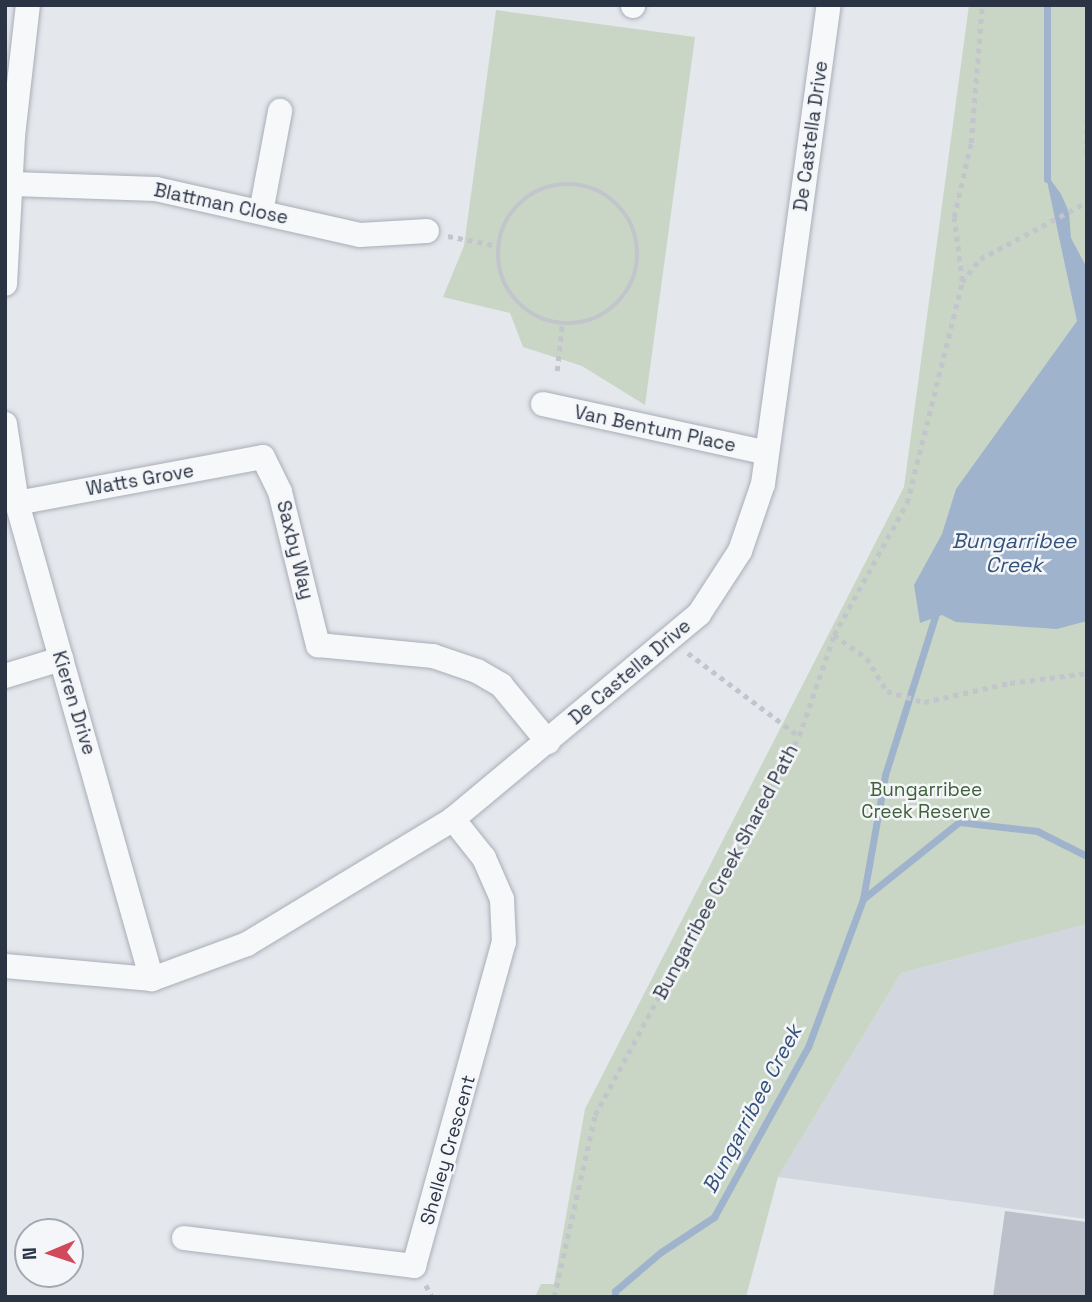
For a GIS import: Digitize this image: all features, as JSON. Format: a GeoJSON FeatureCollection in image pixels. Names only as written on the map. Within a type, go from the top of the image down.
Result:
{"type":"FeatureCollection","features":[{"type":"Feature","properties":{"kind":"street"},"geometry":{"type":"LineString","coordinates":[[5,284],[13,184],[13,135],[28,5]]}},
{"type":"Feature","properties":{"kind":"street","name":"De Castella Drive"},"geometry":{"type":"LineString","coordinates":[[5,965],[152,979],[247,944],[453,819],[672,641],[710,602],[740,551],[757,508],[767,453],[829,5]]}},
{"type":"Feature","properties":{"kind":"street"},"geometry":{"type":"LineString","coordinates":[[261,212],[280,111]]}},
{"type":"Feature","properties":{"kind":"street","name":"Blattman Close"},"geometry":{"type":"LineString","coordinates":[[13,184],[156,189],[360,235],[427,231]]}},
{"type":"Feature","properties":{"kind":"street","name":"Van Bentum Place"},"geometry":{"type":"LineString","coordinates":[[543,404],[767,453]]}},
{"type":"Feature","properties":{"kind":"street","name":"Kieren Drive"},"geometry":{"type":"LineString","coordinates":[[5,424],[17,503],[152,979]]}},
{"type":"Feature","properties":{"kind":"street","name":"Watts Grove"},"geometry":{"type":"LineString","coordinates":[[17,503],[263,457]]}},
{"type":"Feature","properties":{"kind":"street","name":"Saxby Way"},"geometry":{"type":"LineString","coordinates":[[263,457],[281,492],[318,645],[433,656],[477,671],[501,685],[548,742]]}},
{"type":"Feature","properties":{"kind":"street"},"geometry":{"type":"LineString","coordinates":[[5,676],[61,659]]}},
{"type":"Feature","properties":{"kind":"street","name":"Shelley Crescent"},"geometry":{"type":"LineString","coordinates":[[184,1238],[414,1266],[504,942],[502,899],[484,858],[453,819]]}},
{"type":"Feature","properties":{"kind":"path"},"geometry":{"type":"LineString","coordinates":[[962,282],[954,217],[971,143],[982,5]]}},
{"type":"Feature","properties":{"kind":"path"},"geometry":{"type":"LineString","coordinates":[[1087,119],[1087,156]]}},
{"type":"Feature","properties":{"kind":"path"},"geometry":{"type":"LineString","coordinates":[[578,185],[617,204],[637,243],[631,285],[601,316],[562,324],[538,318],[519,305],[502,278],[499,246],[509,216],[532,194],[547,188],[578,185]]}},
{"type":"Feature","properties":{"kind":"path"},"geometry":{"type":"LineString","coordinates":[[962,282],[974,263],[1087,202]]}},
{"type":"Feature","properties":{"kind":"path"},"geometry":{"type":"LineString","coordinates":[[427,231],[499,246]]}},
{"type":"Feature","properties":{"kind":"path","name":"Bungarribee Creek Shared Path"},"geometry":{"type":"LineString","coordinates":[[554,1297],[595,1115],[799,736],[834,635],[907,503],[962,282]]}},
{"type":"Feature","properties":{"kind":"path"},"geometry":{"type":"LineString","coordinates":[[557,371],[562,324]]}},
{"type":"Feature","properties":{"kind":"path"},"geometry":{"type":"LineString","coordinates":[[834,635],[867,657],[887,691],[924,702],[1087,673]]}},
{"type":"Feature","properties":{"kind":"path"},"geometry":{"type":"LineString","coordinates":[[672,641],[799,736]]}},
{"type":"Feature","properties":{"kind":"shaded area"},"geometry":{"type":"Polygon","coordinates":[[[1087,924],[1087,1219],[778,1177],[901,973],[1087,924]]]}},
{"type":"Feature","properties":{"kind":"green space","name":"Bungarribee Creek Reserve"},"geometry":{"type":"Polygon","coordinates":[[[969,5],[1087,5],[1087,924],[901,973],[778,1177],[746,1297],[535,1297],[541,1284],[554,1284],[585,1109],[904,487],[969,5]]]}},
{"type":"Feature","properties":{"kind":"green space"},"geometry":{"type":"Polygon","coordinates":[[[496,10],[695,37],[645,405],[582,366],[523,347],[510,313],[443,297],[464,246],[496,10]]]}},
{"type":"Feature","properties":{"kind":"water","name":"Bungarribee Creek"},"geometry":{"type":"Polygon","coordinates":[[[1045,172],[1061,194],[1069,212],[1071,238],[1087,268],[1087,621],[1057,629],[956,622],[942,615],[920,623],[914,585],[942,534],[956,489],[1077,321],[1045,172]]]}},
{"type":"Feature","properties":{"kind":"building"},"geometry":{"type":"Polygon","coordinates":[[[1005,1211],[1087,1222],[1087,1297],[993,1297],[1005,1211]]]}},
{"type":"Feature","properties":{"kind":"waterway"},"geometry":{"type":"LineString","coordinates":[[1047,5],[1047,179]]}},
{"type":"Feature","properties":{"kind":"waterway"},"geometry":{"type":"LineString","coordinates":[[863,899],[885,775],[936,613]]}},
{"type":"Feature","properties":{"kind":"waterway","name":"Bungarribee Creek"},"geometry":{"type":"LineString","coordinates":[[615,1297],[615,1291],[661,1252],[714,1217],[808,1047],[863,899],[959,822],[1037,831],[1087,856]]}}]}
